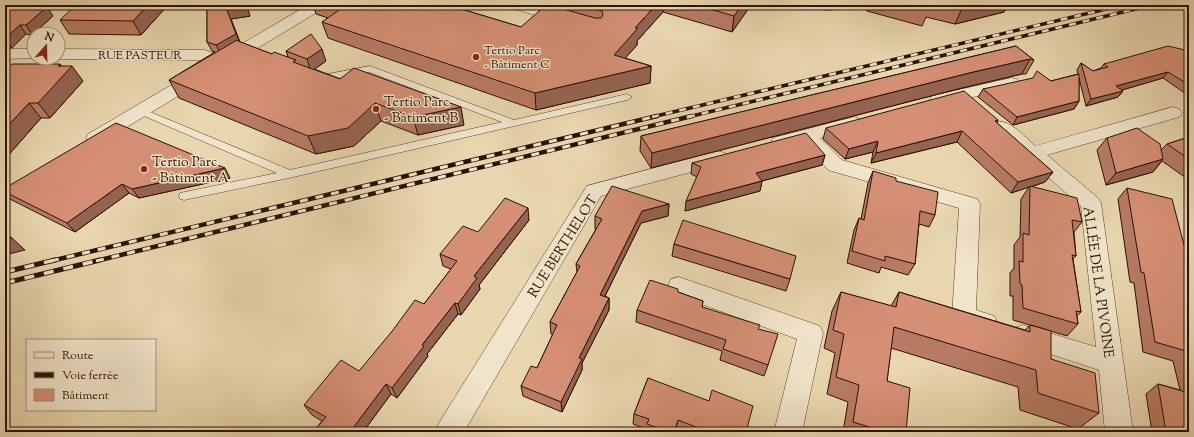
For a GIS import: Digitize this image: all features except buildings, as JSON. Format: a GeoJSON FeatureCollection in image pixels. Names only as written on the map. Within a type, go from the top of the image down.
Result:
{"type":"FeatureCollection","features":[{"type":"Feature","properties":{"kind":"street"},"geometry":{"type":"LineString","coordinates":[[79,148],[221,62],[249,53],[319,5]]}},
{"type":"Feature","properties":{"kind":"street"},"geometry":{"type":"LineString","coordinates":[[5,54],[26,54]]}},
{"type":"Feature","properties":{"kind":"street","name":"RUE PASTEUR"},"geometry":{"type":"LineString","coordinates":[[66,54],[205,55],[221,62]]}},
{"type":"Feature","properties":{"kind":"street"},"geometry":{"type":"LineString","coordinates":[[917,106],[1022,80]]}},
{"type":"Feature","properties":{"kind":"street","name":"ALLÉE DE LA PIVOINE"},"geometry":{"type":"LineString","coordinates":[[962,94],[1091,203],[1119,432]]}},
{"type":"Feature","properties":{"kind":"street"},"geometry":{"type":"LineString","coordinates":[[1032,153],[1173,113]]}},
{"type":"Feature","properties":{"kind":"street"},"geometry":{"type":"LineString","coordinates":[[761,147],[873,118]]}},
{"type":"Feature","properties":{"kind":"street"},"geometry":{"type":"LineString","coordinates":[[807,135],[835,165],[970,204],[964,316],[1111,363]]}},
{"type":"Feature","properties":{"kind":"street","name":"RUE BERTHELOT"},"geometry":{"type":"LineString","coordinates":[[456,430],[594,191],[738,153]]}},
{"type":"Feature","properties":{"kind":"street"},"geometry":{"type":"LineString","coordinates":[[679,286],[811,333],[788,432]]}},
{"type":"Feature","properties":{"kind":"lane"},"geometry":{"type":"LineString","coordinates":[[511,5],[562,20]]}},
{"type":"Feature","properties":{"kind":"lane"},"geometry":{"type":"LineString","coordinates":[[817,5],[828,8],[830,5]]}},
{"type":"Feature","properties":{"kind":"lane"},"geometry":{"type":"LineString","coordinates":[[311,76],[318,79],[370,69],[513,123]]}},
{"type":"Feature","properties":{"kind":"lane"},"geometry":{"type":"LineString","coordinates":[[184,196],[289,174],[627,97]]}},
{"type":"Feature","properties":{"kind":"lane"},"geometry":{"type":"LineString","coordinates":[[140,111],[289,174]]}},
{"type":"Feature","properties":{"kind":"railway"},"geometry":{"type":"LineString","coordinates":[[652,117],[1123,5]]}},
{"type":"Feature","properties":{"kind":"railway"},"geometry":{"type":"LineString","coordinates":[[688,117],[1152,5]]}},
{"type":"Feature","properties":{"kind":"railway"},"geometry":{"type":"LineString","coordinates":[[51,261],[657,116]]}},
{"type":"Feature","properties":{"kind":"railway"},"geometry":{"type":"LineString","coordinates":[[96,261],[692,116]]}},
{"type":"Feature","properties":{"kind":"railway"},"geometry":{"type":"LineString","coordinates":[[5,272],[55,260]]}},
{"type":"Feature","properties":{"kind":"railway"},"geometry":{"type":"LineString","coordinates":[[5,283],[100,260]]}},
{"type":"Feature","properties":{"kind":"place","name":"Tertio Parc - Bâtiment C"},"geometry":{"type":"Point","coordinates":[476,57]}},
{"type":"Feature","properties":{"kind":"place","name":"Tertio Parc - Bâtiment B"},"geometry":{"type":"Point","coordinates":[376,109]}},
{"type":"Feature","properties":{"kind":"place","name":"Tertio Parc - Bâtiment A"},"geometry":{"type":"Point","coordinates":[144,169]}}]}
